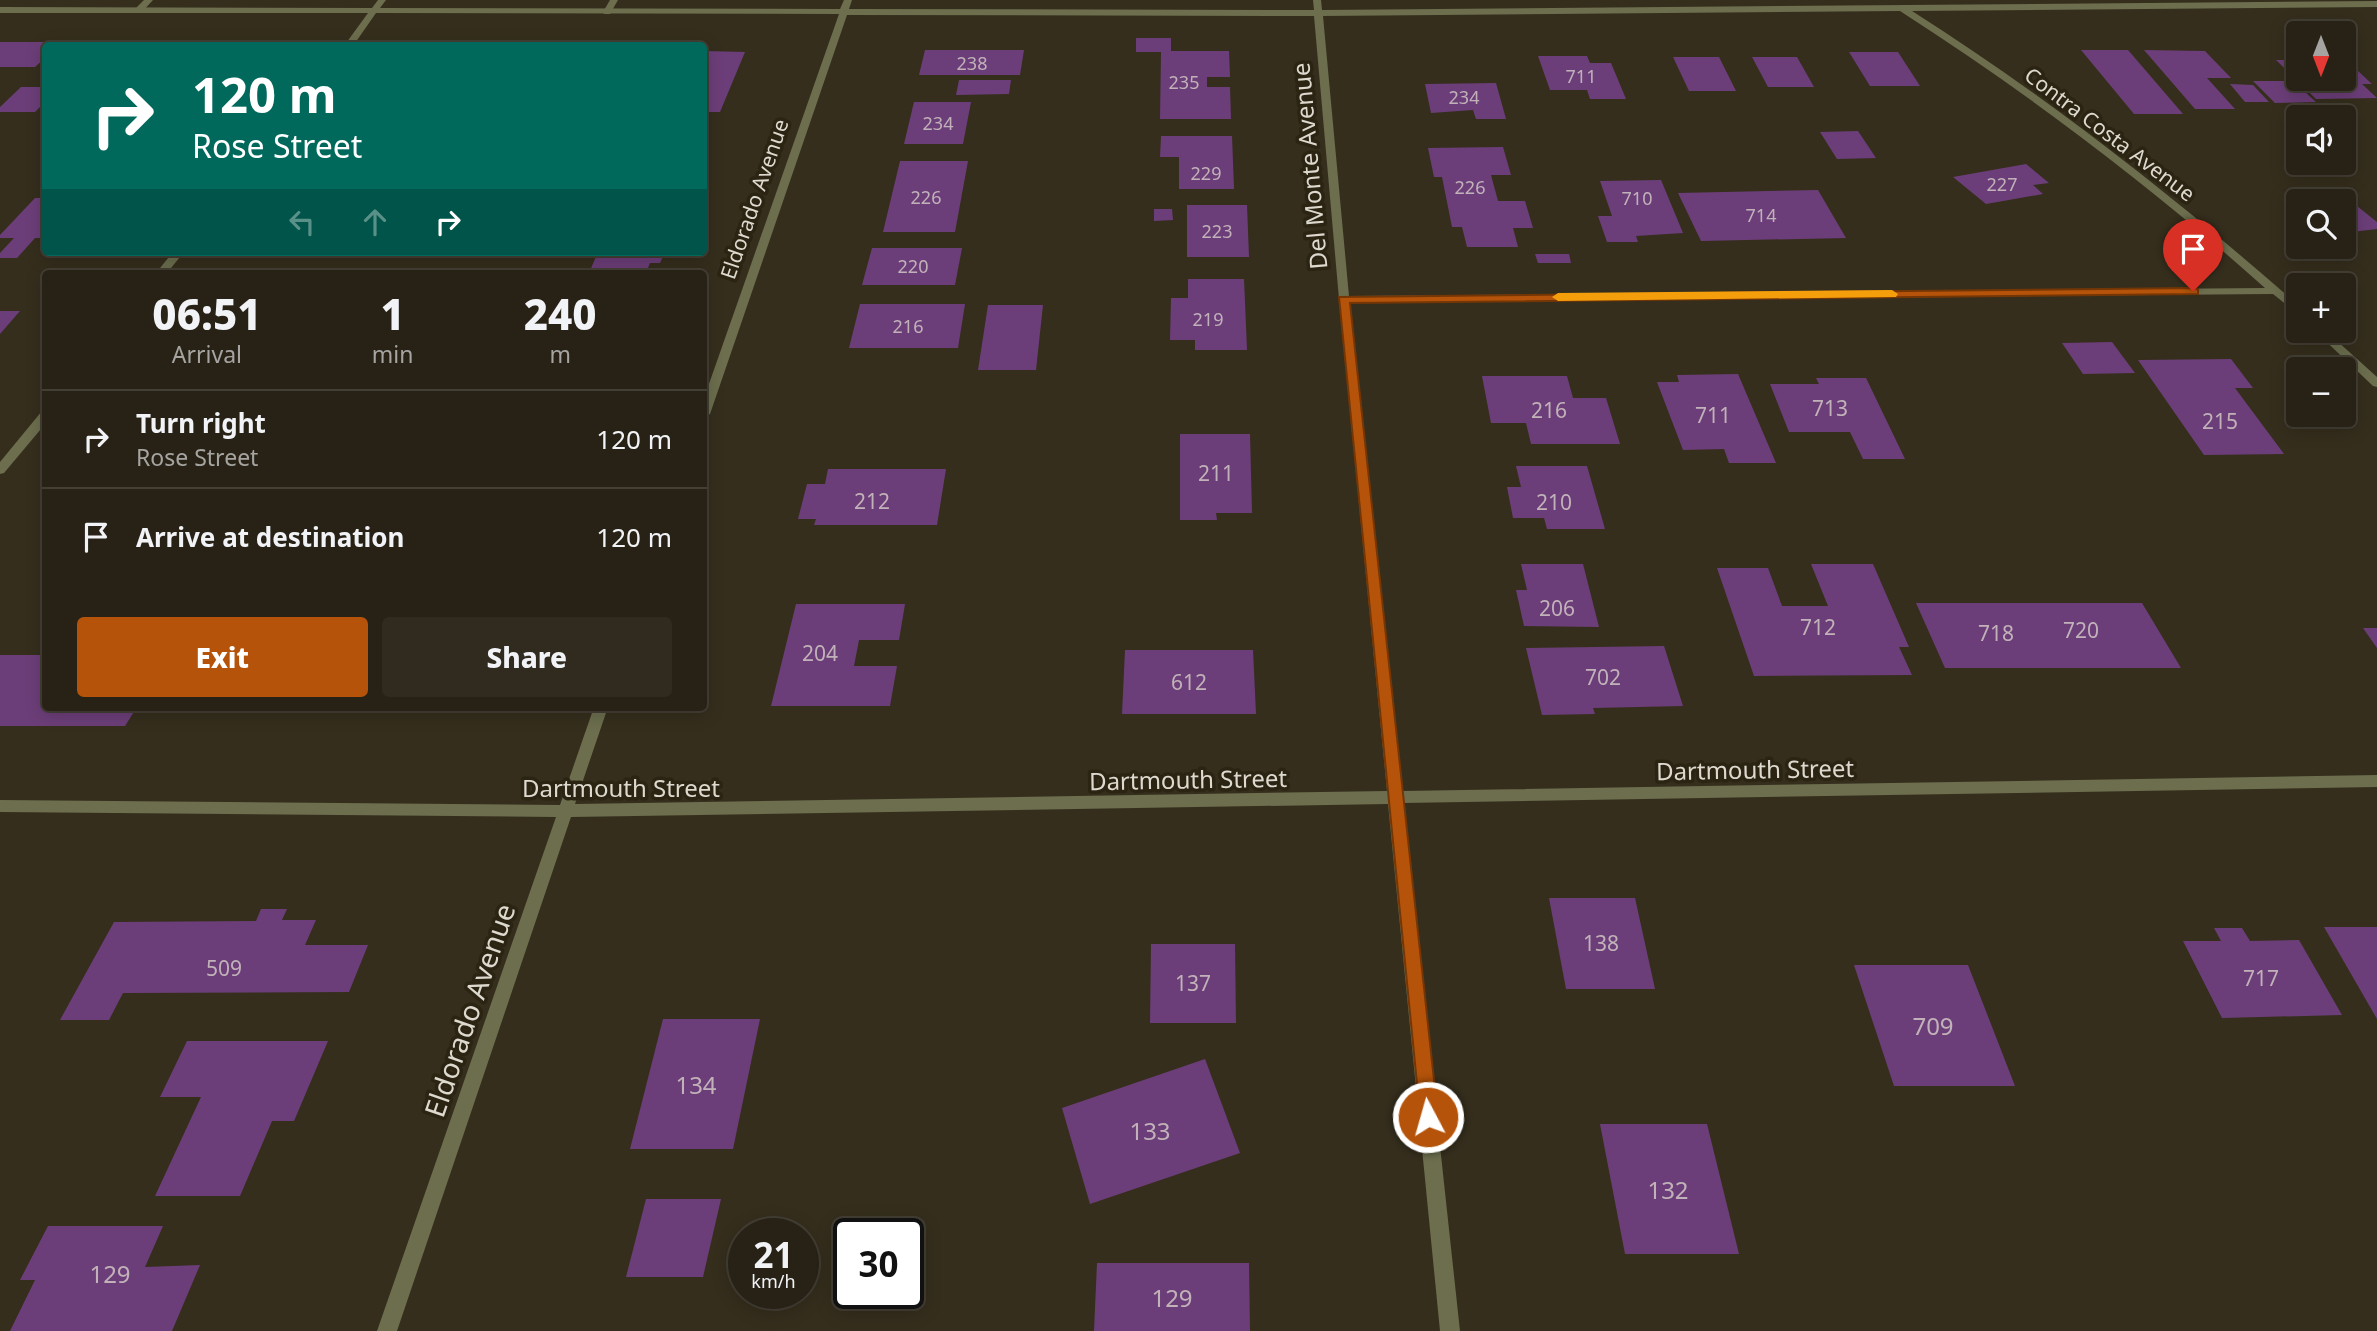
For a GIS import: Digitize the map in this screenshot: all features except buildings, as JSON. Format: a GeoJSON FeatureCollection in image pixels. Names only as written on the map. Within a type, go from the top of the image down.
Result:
{"type":"FeatureCollection","features":[{"type":"Feature","properties":{"kind":"street"},"geometry":{"type":"LineString","coordinates":[[139,10],[149,0]]}},
{"type":"Feature","properties":{"kind":"street"},"geometry":{"type":"LineString","coordinates":[[351,42],[382,0]]}},
{"type":"Feature","properties":{"kind":"street"},"geometry":{"type":"LineString","coordinates":[[607,12],[614,0]]}},
{"type":"Feature","properties":{"kind":"street","name":"Eldorado Avenue"},"geometry":{"type":"LineString","coordinates":[[707,405],[848,0]]}},
{"type":"Feature","properties":{"kind":"street","name":"Contra Costa Avenue"},"geometry":{"type":"LineString","coordinates":[[1889,0],[1944,34],[2116,160],[2286,300]]}},
{"type":"Feature","properties":{"kind":"street"},"geometry":{"type":"LineString","coordinates":[[0,10],[844,12],[1318,6],[1901,7],[2377,4]]}},
{"type":"Feature","properties":{"kind":"street","name":"Del Monte Avenue"},"geometry":{"type":"LineString","coordinates":[[1318,6],[1344,299],[1451,1331]]}},
{"type":"Feature","properties":{"kind":"street"},"geometry":{"type":"LineString","coordinates":[[163,270],[175,256]]}},
{"type":"Feature","properties":{"kind":"street"},"geometry":{"type":"LineString","coordinates":[[1344,299],[2276,291]]}},
{"type":"Feature","properties":{"kind":"street"},"geometry":{"type":"LineString","coordinates":[[2333,343],[2377,383]]}},
{"type":"Feature","properties":{"kind":"street"},"geometry":{"type":"LineString","coordinates":[[0,470],[42,419]]}},
{"type":"Feature","properties":{"kind":"street","name":"Eldorado Avenue"},"geometry":{"type":"LineString","coordinates":[[387,1331],[600,711]]}},
{"type":"Feature","properties":{"kind":"street","name":"Dartmouth Street"},"geometry":{"type":"LineString","coordinates":[[0,806],[565,811],[2377,782]]}},
{"type":"Feature","properties":{"kind":"slow traffic"},"geometry":{"type":"LineString","coordinates":[[1558,297],[1892,294]]}},
{"type":"Feature","properties":{"kind":"route"},"geometry":{"type":"LineString","coordinates":[[1428,1117],[1344,299],[2193,291]]}}]}
